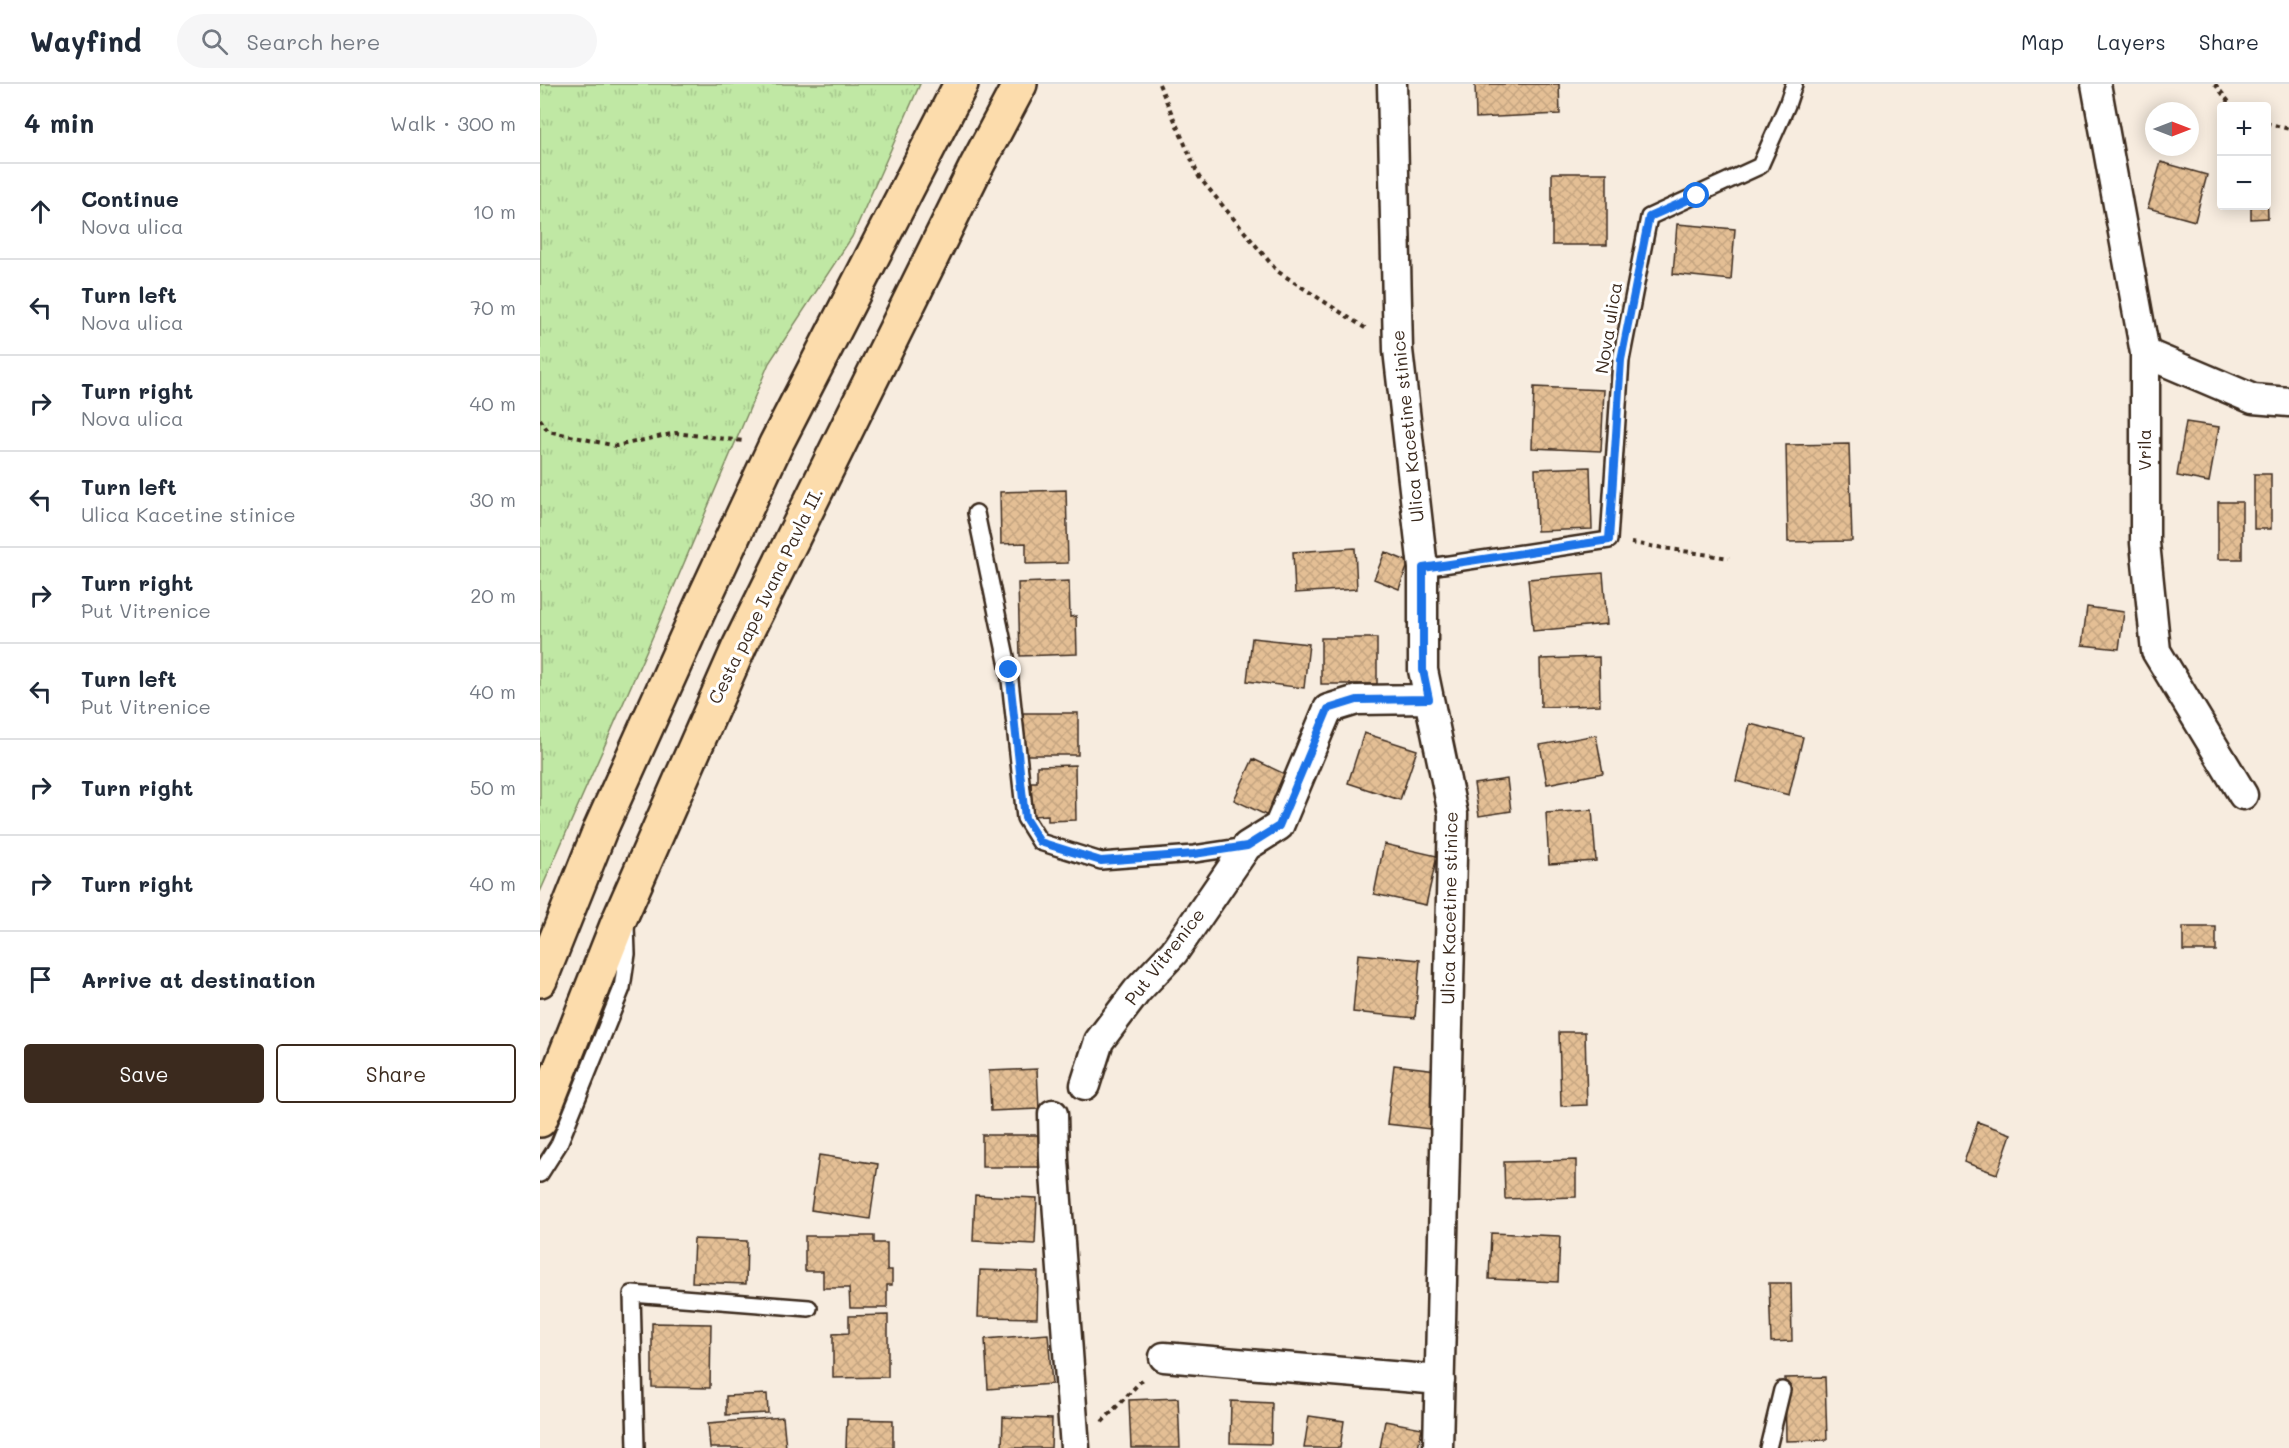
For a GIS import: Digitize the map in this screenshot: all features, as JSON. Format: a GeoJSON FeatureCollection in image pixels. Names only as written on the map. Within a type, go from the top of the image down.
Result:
{"type":"FeatureCollection","features":[{"type":"Feature","properties":{"kind":"main road"},"geometry":{"type":"LineString","coordinates":[[540,980],[605,819],[776,444],[962,84]]}},
{"type":"Feature","properties":{"kind":"main road","name":"Cesta pape Ivana Pavla II."},"geometry":{"type":"LineString","coordinates":[[540,1120],[624,908],[740,645],[976,167],[1020,84]]}},
{"type":"Feature","properties":{"kind":"street","name":"Ulica Kacetine stinice"},"geometry":{"type":"LineString","coordinates":[[1392,84],[1398,350],[1423,568],[1423,670],[1453,814],[1438,1448]]}},
{"type":"Feature","properties":{"kind":"street","name":"Vrila"},"geometry":{"type":"LineString","coordinates":[[2096,84],[2145,353],[2145,543],[2156,651],[2243,795]]}},
{"type":"Feature","properties":{"kind":"street"},"geometry":{"type":"LineString","coordinates":[[2145,353],[2253,399],[2289,402]]}},
{"type":"Feature","properties":{"kind":"street","name":"Put Vitrenice"},"geometry":{"type":"LineString","coordinates":[[1085,1085],[1099,1041],[1137,991],[1174,952],[1247,846],[1279,826],[1328,709],[1357,700],[1429,699]]}},
{"type":"Feature","properties":{"kind":"street"},"geometry":{"type":"LineString","coordinates":[[1053,1114],[1054,1160],[1076,1448]]}},
{"type":"Feature","properties":{"kind":"street"},"geometry":{"type":"LineString","coordinates":[[1164,1358],[1440,1380]]}},
{"type":"Feature","properties":{"kind":"lane","name":"Nova ulica"},"geometry":{"type":"LineString","coordinates":[[1609,540],[1621,360],[1649,217],[1760,166],[1794,84]]}},
{"type":"Feature","properties":{"kind":"lane"},"geometry":{"type":"LineString","coordinates":[[976,513],[1009,670],[1025,818],[1040,842],[1101,861],[1194,854],[1247,846]]}},
{"type":"Feature","properties":{"kind":"lane"},"geometry":{"type":"LineString","coordinates":[[1423,568],[1609,540]]}},
{"type":"Feature","properties":{"kind":"lane"},"geometry":{"type":"LineString","coordinates":[[540,1174],[559,1144],[622,988],[627,954],[624,908]]}},
{"type":"Feature","properties":{"kind":"lane"},"geometry":{"type":"LineString","coordinates":[[636,1448],[632,1294],[809,1308]]}},
{"type":"Feature","properties":{"kind":"lane"},"geometry":{"type":"LineString","coordinates":[[1768,1448],[1782,1390]]}},
{"type":"Feature","properties":{"kind":"path"},"geometry":{"type":"LineString","coordinates":[[1159,84],[1199,177],[1277,271],[1398,350]]}},
{"type":"Feature","properties":{"kind":"path"},"geometry":{"type":"LineString","coordinates":[[2215,84],[2229,102]]}},
{"type":"Feature","properties":{"kind":"path"},"geometry":{"type":"LineString","coordinates":[[2271,124],[2289,129]]}},
{"type":"Feature","properties":{"kind":"path"},"geometry":{"type":"LineString","coordinates":[[540,419],[548,431],[616,446],[676,433],[776,444]]}},
{"type":"Feature","properties":{"kind":"path"},"geometry":{"type":"LineString","coordinates":[[1609,540],[1729,558]]}},
{"type":"Feature","properties":{"kind":"path"},"geometry":{"type":"LineString","coordinates":[[1100,1423],[1164,1358]]}},
{"type":"Feature","properties":{"kind":"green space"},"geometry":{"type":"Polygon","coordinates":[[[540,84],[920,84],[852,237],[769,363],[656,629],[540,892],[540,84]]]}},
{"type":"Feature","properties":{"kind":"building"},"geometry":{"type":"Polygon","coordinates":[[[1475,84],[1559,84],[1560,114],[1476,118],[1475,84]]]}},
{"type":"Feature","properties":{"kind":"building"},"geometry":{"type":"Polygon","coordinates":[[[2161,162],[2207,175],[2195,221],[2148,208],[2161,162]]]}},
{"type":"Feature","properties":{"kind":"building"},"geometry":{"type":"Polygon","coordinates":[[[1552,173],[1607,173],[1607,245],[1552,245],[1552,173]]]}},
{"type":"Feature","properties":{"kind":"building"},"geometry":{"type":"Polygon","coordinates":[[[2251,210],[2268,210],[2268,218],[2251,219],[2251,210]]]}},
{"type":"Feature","properties":{"kind":"building"},"geometry":{"type":"Polygon","coordinates":[[[1677,224],[1735,229],[1731,280],[1673,274],[1677,224]]]}},
{"type":"Feature","properties":{"kind":"building"},"geometry":{"type":"Polygon","coordinates":[[[1534,387],[1604,390],[1601,451],[1532,448],[1534,387]]]}},
{"type":"Feature","properties":{"kind":"building"},"geometry":{"type":"Polygon","coordinates":[[[2186,422],[2219,427],[2209,482],[2177,476],[2186,422]]]}},
{"type":"Feature","properties":{"kind":"building"},"geometry":{"type":"Polygon","coordinates":[[[1849,444],[1852,541],[1788,542],[1786,445],[1849,444]]]}},
{"type":"Feature","properties":{"kind":"building"},"geometry":{"type":"Polygon","coordinates":[[[1590,467],[1592,529],[1537,531],[1535,469],[1590,467]]]}},
{"type":"Feature","properties":{"kind":"building"},"geometry":{"type":"Polygon","coordinates":[[[2254,474],[2271,474],[2271,529],[2254,529],[2254,474]]]}},
{"type":"Feature","properties":{"kind":"building"},"geometry":{"type":"Polygon","coordinates":[[[1066,490],[1068,563],[1026,564],[1026,543],[1001,544],[1000,492],[1066,490]]]}},
{"type":"Feature","properties":{"kind":"building"},"geometry":{"type":"Polygon","coordinates":[[[2218,502],[2242,502],[2242,559],[2218,559],[2218,502]]]}},
{"type":"Feature","properties":{"kind":"building"},"geometry":{"type":"Polygon","coordinates":[[[1355,548],[1357,589],[1295,593],[1293,552],[1355,548]]]}},
{"type":"Feature","properties":{"kind":"building"},"geometry":{"type":"Polygon","coordinates":[[[1385,552],[1409,562],[1399,589],[1374,579],[1385,552]]]}},
{"type":"Feature","properties":{"kind":"building"},"geometry":{"type":"Polygon","coordinates":[[[1603,573],[1607,624],[1533,631],[1528,579],[1603,573]]]}},
{"type":"Feature","properties":{"kind":"building"},"geometry":{"type":"Polygon","coordinates":[[[1069,581],[1070,617],[1076,616],[1077,654],[1020,656],[1018,583],[1069,581]]]}},
{"type":"Feature","properties":{"kind":"building"},"geometry":{"type":"Polygon","coordinates":[[[2087,607],[2124,612],[2119,649],[2082,645],[2087,607]]]}},
{"type":"Feature","properties":{"kind":"building"},"geometry":{"type":"Polygon","coordinates":[[[1252,638],[1309,644],[1304,688],[1247,681],[1252,638]]]}},
{"type":"Feature","properties":{"kind":"building"},"geometry":{"type":"Polygon","coordinates":[[[1321,638],[1377,638],[1377,684],[1321,684],[1321,638]]]}},
{"type":"Feature","properties":{"kind":"building"},"geometry":{"type":"Polygon","coordinates":[[[1599,657],[1600,705],[1541,707],[1540,659],[1599,657]]]}},
{"type":"Feature","properties":{"kind":"building"},"geometry":{"type":"Polygon","coordinates":[[[1023,713],[1078,713],[1078,755],[1023,755],[1023,713]]]}},
{"type":"Feature","properties":{"kind":"building"},"geometry":{"type":"Polygon","coordinates":[[[1750,724],[1803,737],[1789,795],[1736,781],[1750,724]]]}},
{"type":"Feature","properties":{"kind":"building"},"geometry":{"type":"Polygon","coordinates":[[[1364,733],[1417,750],[1400,800],[1348,783],[1364,733]]]}},
{"type":"Feature","properties":{"kind":"building"},"geometry":{"type":"Polygon","coordinates":[[[1596,735],[1603,773],[1547,784],[1540,745],[1596,735]]]}},
{"type":"Feature","properties":{"kind":"building"},"geometry":{"type":"Polygon","coordinates":[[[1253,759],[1289,776],[1270,817],[1234,800],[1253,759]]]}},
{"type":"Feature","properties":{"kind":"building"},"geometry":{"type":"Polygon","coordinates":[[[1075,765],[1076,820],[1048,821],[1048,815],[1032,816],[1031,782],[1037,782],[1037,766],[1075,765]]]}},
{"type":"Feature","properties":{"kind":"building"},"geometry":{"type":"Polygon","coordinates":[[[1507,779],[1511,811],[1479,816],[1474,784],[1507,779]]]}},
{"type":"Feature","properties":{"kind":"building"},"geometry":{"type":"Polygon","coordinates":[[[1592,810],[1596,861],[1549,864],[1546,813],[1592,810]]]}},
{"type":"Feature","properties":{"kind":"building"},"geometry":{"type":"Polygon","coordinates":[[[1384,844],[1437,856],[1426,905],[1374,894],[1384,844]]]}},
{"type":"Feature","properties":{"kind":"building"},"geometry":{"type":"Polygon","coordinates":[[[2183,927],[2216,927],[2216,951],[2183,951],[2183,927]]]}},
{"type":"Feature","properties":{"kind":"building"},"geometry":{"type":"Polygon","coordinates":[[[1358,954],[1420,960],[1415,1018],[1353,1012],[1358,954]]]}},
{"type":"Feature","properties":{"kind":"building"},"geometry":{"type":"Polygon","coordinates":[[[1559,1032],[1585,1032],[1587,1105],[1561,1106],[1559,1032]]]}},
{"type":"Feature","properties":{"kind":"building"},"geometry":{"type":"Polygon","coordinates":[[[1394,1065],[1437,1070],[1430,1129],[1387,1124],[1394,1065]]]}},
{"type":"Feature","properties":{"kind":"building"},"geometry":{"type":"Polygon","coordinates":[[[1037,1069],[1039,1109],[991,1111],[989,1071],[1037,1069]]]}},
{"type":"Feature","properties":{"kind":"building"},"geometry":{"type":"Polygon","coordinates":[[[1978,1122],[2011,1134],[1997,1174],[1964,1162],[1978,1122]]]}},
{"type":"Feature","properties":{"kind":"building"},"geometry":{"type":"Polygon","coordinates":[[[982,1135],[1040,1135],[1040,1167],[982,1167],[982,1135]]]}},
{"type":"Feature","properties":{"kind":"building"},"geometry":{"type":"Polygon","coordinates":[[[819,1155],[878,1164],[870,1219],[811,1210],[819,1155]]]}},
{"type":"Feature","properties":{"kind":"building"},"geometry":{"type":"Polygon","coordinates":[[[1576,1160],[1576,1197],[1505,1199],[1504,1162],[1576,1160]]]}},
{"type":"Feature","properties":{"kind":"building"},"geometry":{"type":"Polygon","coordinates":[[[975,1195],[1037,1198],[1035,1244],[973,1241],[975,1195]]]}},
{"type":"Feature","properties":{"kind":"building"},"geometry":{"type":"Polygon","coordinates":[[[1491,1233],[1560,1236],[1558,1282],[1489,1279],[1491,1233]]]}},
{"type":"Feature","properties":{"kind":"building"},"geometry":{"type":"Polygon","coordinates":[[[805,1236],[874,1236],[874,1243],[887,1243],[887,1270],[892,1270],[892,1285],[887,1285],[887,1308],[850,1308],[849,1288],[823,1288],[823,1271],[805,1271],[805,1236]]]}},
{"type":"Feature","properties":{"kind":"building"},"geometry":{"type":"Polygon","coordinates":[[[694,1239],[747,1241],[746,1284],[692,1282],[694,1239]]]}},
{"type":"Feature","properties":{"kind":"building"},"geometry":{"type":"Polygon","coordinates":[[[980,1270],[1038,1272],[1037,1318],[978,1317],[980,1270]]]}},
{"type":"Feature","properties":{"kind":"building"},"geometry":{"type":"Polygon","coordinates":[[[1769,1283],[1791,1283],[1792,1341],[1771,1342],[1769,1283]]]}},
{"type":"Feature","properties":{"kind":"building"},"geometry":{"type":"Polygon","coordinates":[[[888,1315],[888,1377],[833,1378],[833,1334],[849,1333],[849,1316],[888,1315]]]}},
{"type":"Feature","properties":{"kind":"building"},"geometry":{"type":"Polygon","coordinates":[[[652,1323],[711,1324],[710,1388],[652,1387],[652,1323]]]}},
{"type":"Feature","properties":{"kind":"building"},"geometry":{"type":"Polygon","coordinates":[[[1048,1334],[1052,1384],[988,1389],[985,1339],[1048,1334]]]}},
{"type":"Feature","properties":{"kind":"building"},"geometry":{"type":"Polygon","coordinates":[[[1825,1377],[1827,1440],[1786,1441],[1785,1378],[1825,1377]]]}},
{"type":"Feature","properties":{"kind":"building"},"geometry":{"type":"Polygon","coordinates":[[[767,1394],[768,1413],[726,1415],[726,1396],[767,1394]]]}},
{"type":"Feature","properties":{"kind":"building"},"geometry":{"type":"Polygon","coordinates":[[[1178,1398],[1180,1448],[1131,1448],[1129,1400],[1178,1398]]]}},
{"type":"Feature","properties":{"kind":"building"},"geometry":{"type":"Polygon","coordinates":[[[1231,1401],[1272,1403],[1271,1444],[1230,1443],[1231,1401]]]}},
{"type":"Feature","properties":{"kind":"building"},"geometry":{"type":"Polygon","coordinates":[[[1309,1416],[1344,1421],[1340,1448],[1304,1448],[1309,1416]]]}},
{"type":"Feature","properties":{"kind":"building"},"geometry":{"type":"Polygon","coordinates":[[[783,1417],[786,1448],[710,1448],[708,1423],[783,1417]]]}},
{"type":"Feature","properties":{"kind":"building"},"geometry":{"type":"Polygon","coordinates":[[[1003,1417],[1052,1419],[1051,1448],[1002,1448],[1003,1417]]]}},
{"type":"Feature","properties":{"kind":"building"},"geometry":{"type":"Polygon","coordinates":[[[847,1419],[893,1420],[893,1448],[846,1448],[847,1419]]]}},
{"type":"Feature","properties":{"kind":"building"},"geometry":{"type":"Polygon","coordinates":[[[1385,1421],[1422,1428],[1418,1448],[1380,1448],[1385,1421]]]}},
{"type":"Feature","properties":{"kind":"route"},"geometry":{"type":"LineString","coordinates":[[1009,670],[1025,818],[1040,842],[1101,861],[1194,854],[1247,846],[1279,826],[1328,709],[1357,700],[1429,699],[1423,670],[1423,568],[1609,540],[1621,360],[1649,217],[1697,196]]}}]}
